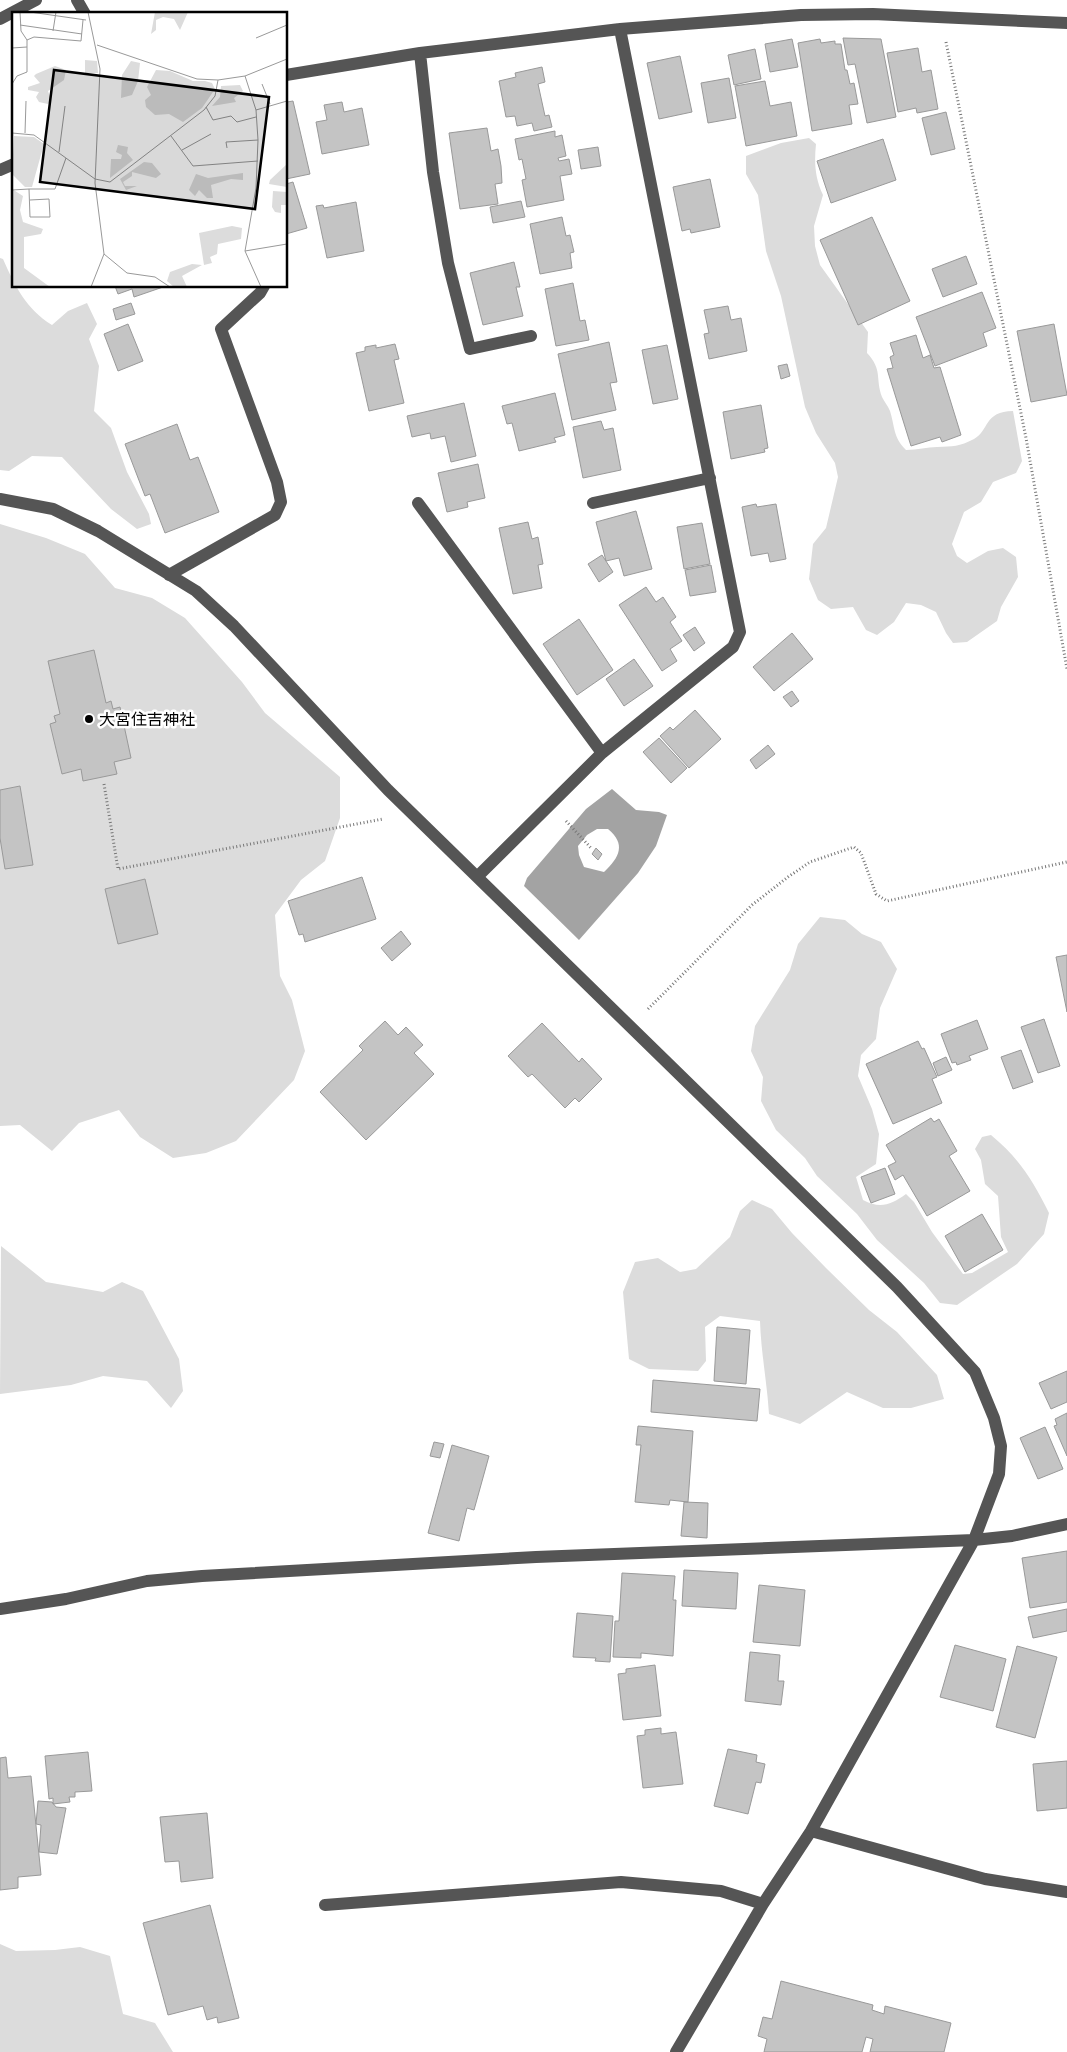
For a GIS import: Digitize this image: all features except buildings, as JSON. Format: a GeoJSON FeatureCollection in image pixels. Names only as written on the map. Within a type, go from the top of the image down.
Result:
{"type":"FeatureCollection","features":[{"type":"Feature","properties":{"kind":"street"},"geometry":{"type":"LineString","coordinates":[[14,12],[36,0]]}},
{"type":"Feature","properties":{"kind":"street"},"geometry":{"type":"LineString","coordinates":[[77,0],[85,12]]}},
{"type":"Feature","properties":{"kind":"street"},"geometry":{"type":"LineString","coordinates":[[0,20],[12,13]]}},
{"type":"Feature","properties":{"kind":"street"},"geometry":{"type":"LineString","coordinates":[[288,75],[420,53],[620,29],[801,15],[873,14],[1067,23]]}},
{"type":"Feature","properties":{"kind":"street"},"geometry":{"type":"LineString","coordinates":[[478,876],[602,753],[733,647],[740,632],[620,29]]}},
{"type":"Feature","properties":{"kind":"street"},"geometry":{"type":"LineString","coordinates":[[420,53],[433,172],[448,263],[470,349],[531,336]]}},
{"type":"Feature","properties":{"kind":"street"},"geometry":{"type":"LineString","coordinates":[[0,170],[12,165]]}},
{"type":"Feature","properties":{"kind":"street"},"geometry":{"type":"LineString","coordinates":[[169,575],[274,515],[281,502],[277,482],[221,329],[260,293],[263,288]]}},
{"type":"Feature","properties":{"kind":"street"},"geometry":{"type":"LineString","coordinates":[[594,503],[710,478]]}},
{"type":"Feature","properties":{"kind":"street"},"geometry":{"type":"LineString","coordinates":[[0,499],[53,509],[98,531],[196,591],[234,626],[388,790],[897,1287],[975,1372],[986,1394],[1001,1446],[999,1474],[974,1540],[811,1831],[763,1904],[676,2052]]}},
{"type":"Feature","properties":{"kind":"street"},"geometry":{"type":"LineString","coordinates":[[418,504],[602,753]]}},
{"type":"Feature","properties":{"kind":"street"},"geometry":{"type":"LineString","coordinates":[[0,1608],[66,1599],[147,1581],[202,1576],[536,1557],[974,1540],[1012,1536],[1067,1524]]}},
{"type":"Feature","properties":{"kind":"street"},"geometry":{"type":"LineString","coordinates":[[811,1831],[985,1879],[1067,1892]]}},
{"type":"Feature","properties":{"kind":"street"},"geometry":{"type":"LineString","coordinates":[[325,1906],[622,1882],[721,1891],[763,1904]]}},
{"type":"Feature","properties":{"kind":"path"},"geometry":{"type":"LineString","coordinates":[[941,17],[1024,428],[1067,669]]}},
{"type":"Feature","properties":{"kind":"path"},"geometry":{"type":"LineString","coordinates":[[104,784],[118,869],[383,819]]}},
{"type":"Feature","properties":{"kind":"path"},"geometry":{"type":"LineString","coordinates":[[563,818],[592,848]]}},
{"type":"Feature","properties":{"kind":"path"},"geometry":{"type":"LineString","coordinates":[[630,1027],[752,905],[810,862],[854,847],[861,853],[876,894],[887,901],[1067,862]]}},
{"type":"Feature","properties":{"kind":"shaded area"},"geometry":{"type":"Polygon","coordinates":[[[809,138],[816,144],[816,170],[818,183],[823,195],[814,226],[815,246],[820,265],[868,332],[867,353],[877,369],[882,397],[890,411],[897,436],[902,445],[906,450],[914,450],[960,445],[979,435],[988,422],[997,414],[1013,411],[1022,461],[1016,473],[993,482],[981,502],[964,512],[952,544],[957,556],[967,563],[988,551],[1003,548],[1016,557],[1018,577],[1001,607],[997,621],[967,642],[953,643],[936,612],[921,605],[906,603],[894,622],[877,635],[866,630],[853,607],[831,609],[818,600],[809,579],[813,544],[826,528],[838,477],[835,463],[816,433],[805,407],[781,296],[766,251],[758,195],[746,174],[746,156],[781,143],[809,138]]]}},
{"type":"Feature","properties":{"kind":"shaded area"},"geometry":{"type":"Polygon","coordinates":[[[0,258],[3,259],[12,278],[12,288],[17,288],[35,312],[52,325],[68,311],[87,303],[97,324],[89,339],[99,366],[94,411],[111,428],[127,472],[149,514],[151,524],[137,529],[111,509],[62,457],[32,456],[9,471],[0,470],[0,258]]]}},
{"type":"Feature","properties":{"kind":"shaded area"},"geometry":{"type":"Polygon","coordinates":[[[0,524],[46,538],[85,554],[115,588],[152,598],[185,618],[242,682],[265,713],[340,777],[340,818],[325,861],[301,880],[275,915],[280,976],[292,1000],[305,1051],[294,1080],[236,1141],[206,1153],[173,1158],[140,1137],[119,1110],[79,1123],[52,1151],[20,1125],[0,1126],[0,524]]]}},
{"type":"Feature","properties":{"kind":"shaded area"},"geometry":{"type":"Polygon","coordinates":[[[612,789],[636,810],[659,812],[667,815],[656,846],[638,873],[579,940],[524,886],[527,878],[586,809],[612,789]],[[597,829],[587,835],[578,846],[579,855],[584,867],[604,872],[614,861],[619,851],[619,845],[614,835],[608,829],[597,829]]]}},
{"type":"Feature","properties":{"kind":"shaded area"},"geometry":{"type":"Polygon","coordinates":[[[820,917],[845,920],[862,934],[881,942],[897,969],[880,1008],[876,1039],[861,1055],[858,1076],[872,1109],[879,1134],[876,1164],[856,1177],[863,1200],[880,1205],[895,1201],[906,1194],[914,1202],[932,1232],[963,1274],[972,1273],[1008,1252],[1001,1237],[998,1196],[985,1184],[981,1160],[975,1149],[982,1137],[991,1135],[1017,1161],[1049,1213],[1044,1234],[1017,1264],[957,1305],[940,1303],[924,1283],[877,1240],[857,1214],[817,1176],[805,1158],[776,1130],[761,1101],[763,1077],[751,1051],[755,1026],[790,970],[798,944],[820,917]]]}},
{"type":"Feature","properties":{"kind":"shaded area"},"geometry":{"type":"Polygon","coordinates":[[[752,1200],[772,1209],[826,1268],[869,1310],[897,1332],[937,1375],[944,1399],[911,1408],[883,1408],[847,1392],[800,1424],[769,1414],[760,1321],[720,1316],[705,1327],[706,1361],[698,1371],[649,1369],[629,1359],[623,1292],[635,1262],[658,1258],[680,1272],[696,1269],[730,1237],[740,1211],[752,1200]]]}},
{"type":"Feature","properties":{"kind":"shaded area"},"geometry":{"type":"Polygon","coordinates":[[[1,1246],[46,1282],[103,1292],[122,1282],[143,1291],[179,1359],[183,1391],[171,1408],[147,1381],[103,1376],[71,1385],[0,1394],[1,1246]]]}},
{"type":"Feature","properties":{"kind":"shaded area"},"geometry":{"type":"Polygon","coordinates":[[[0,1944],[16,1951],[80,1947],[110,1956],[123,2014],[155,2023],[173,2052],[0,2052],[0,1944]]]}},
{"type":"Feature","properties":{"kind":"place","name":"大宮住吉神社"},"geometry":{"type":"Point","coordinates":[89,719]}}]}
